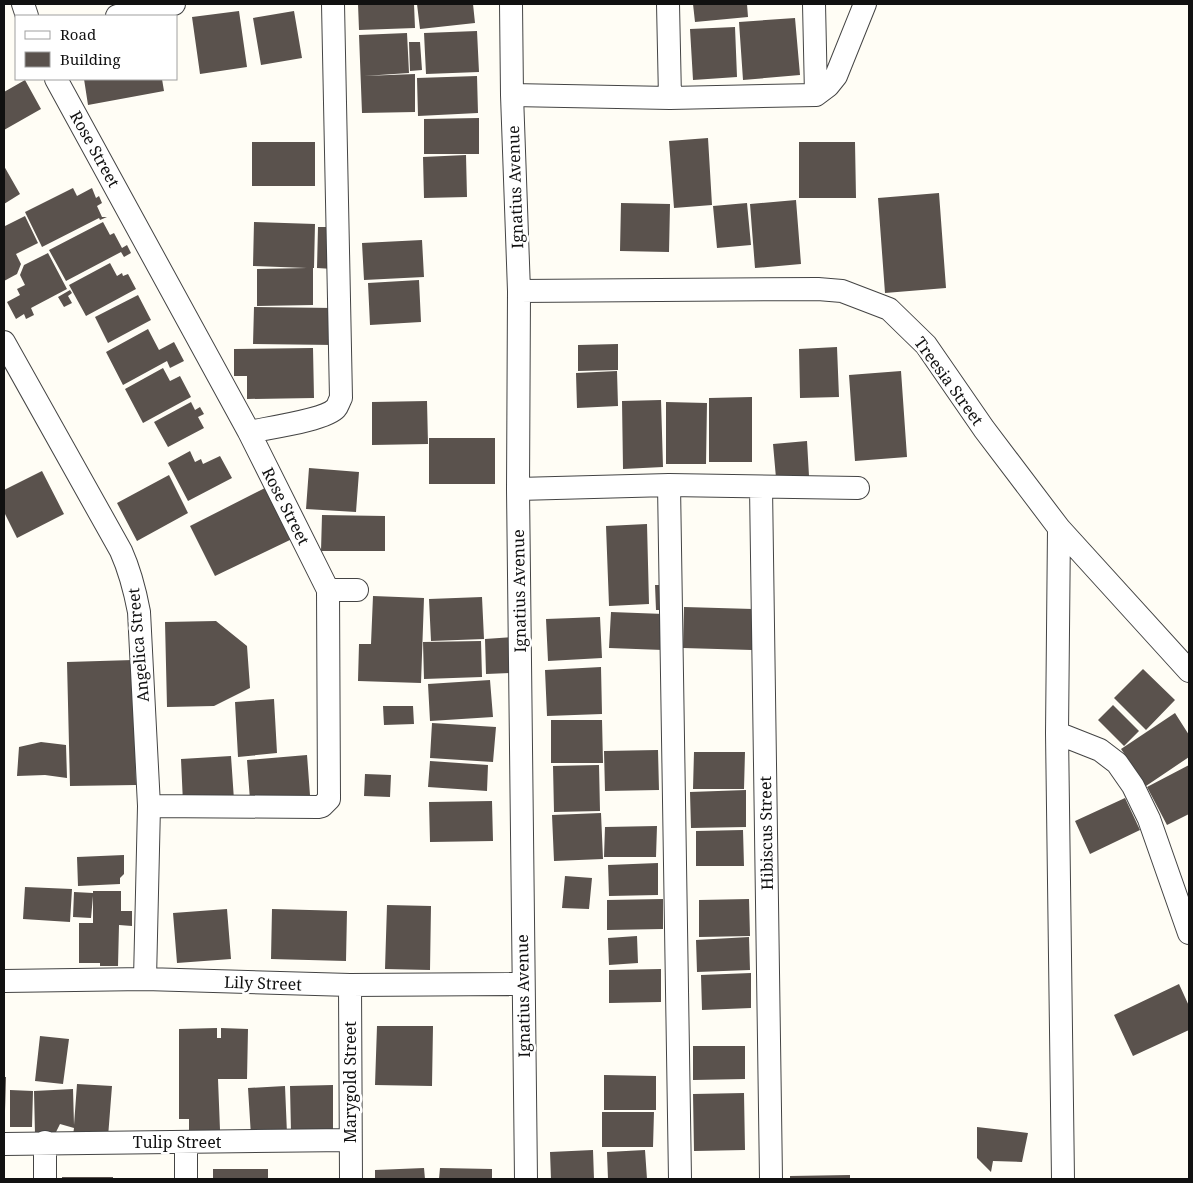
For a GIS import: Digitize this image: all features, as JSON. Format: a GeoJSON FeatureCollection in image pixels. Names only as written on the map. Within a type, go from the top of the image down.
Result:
{"type":"FeatureCollection","features":[{"type":"Feature","properties":{"kind":"street"},"geometry":{"type":"LineString","coordinates":[[122,15],[174,4]]}},
{"type":"Feature","properties":{"kind":"street"},"geometry":{"type":"LineString","coordinates":[[249,432],[314,419],[336,409],[341,398],[333,4]]}},
{"type":"Feature","properties":{"kind":"street","name":"Ignatius Avenue"},"geometry":{"type":"LineString","coordinates":[[511,4],[512,95],[519,291],[518,489],[526,1179]]}},
{"type":"Feature","properties":{"kind":"street"},"geometry":{"type":"LineString","coordinates":[[668,4],[670,98]]}},
{"type":"Feature","properties":{"kind":"street"},"geometry":{"type":"LineString","coordinates":[[814,4],[816,95]]}},
{"type":"Feature","properties":{"kind":"street"},"geometry":{"type":"LineString","coordinates":[[512,95],[670,98],[816,95],[823,91],[836,76],[864,4]]}},
{"type":"Feature","properties":{"kind":"street","name":"Rose Street"},"geometry":{"type":"LineString","coordinates":[[57,80],[249,432],[328,590],[329,799],[327,802],[318,806],[149,806]]}},
{"type":"Feature","properties":{"kind":"street","name":"Treesia Street"},"geometry":{"type":"LineString","coordinates":[[519,291],[818,289],[842,291],[889,308],[926,345],[984,429],[1059,528],[1189,671]]}},
{"type":"Feature","properties":{"kind":"street","name":"Angelica Street"},"geometry":{"type":"LineString","coordinates":[[4,342],[121,551],[131,574],[138,612],[149,806],[145,979]]}},
{"type":"Feature","properties":{"kind":"street"},"geometry":{"type":"LineString","coordinates":[[669,484],[680,1179]]}},
{"type":"Feature","properties":{"kind":"street"},"geometry":{"type":"LineString","coordinates":[[518,489],[669,484],[858,488]]}},
{"type":"Feature","properties":{"kind":"street","name":"Hibiscus Street"},"geometry":{"type":"LineString","coordinates":[[761,486],[771,1179]]}},
{"type":"Feature","properties":{"kind":"street"},"geometry":{"type":"LineString","coordinates":[[1059,528],[1057,733],[1063,1179]]}},
{"type":"Feature","properties":{"kind":"street"},"geometry":{"type":"LineString","coordinates":[[328,590],[357,590]]}},
{"type":"Feature","properties":{"kind":"street"},"geometry":{"type":"LineString","coordinates":[[1057,733],[1100,750],[1117,763],[1133,786],[1149,819],[1189,933]]}},
{"type":"Feature","properties":{"kind":"street","name":"Lily Street"},"geometry":{"type":"LineString","coordinates":[[4,981],[145,979],[350,985],[523,984]]}},
{"type":"Feature","properties":{"kind":"street","name":"Marygold Street"},"geometry":{"type":"LineString","coordinates":[[350,985],[351,1179]]}},
{"type":"Feature","properties":{"kind":"street","name":"Tulip Street"},"geometry":{"type":"LineString","coordinates":[[4,1144],[45,1142],[350,1140]]}},
{"type":"Feature","properties":{"kind":"street"},"geometry":{"type":"LineString","coordinates":[[45,1142],[45,1179]]}},
{"type":"Feature","properties":{"kind":"street"},"geometry":{"type":"LineString","coordinates":[[186,1142],[186,1179]]}},
{"type":"Feature","properties":{"kind":"building"},"geometry":{"type":"Polygon","coordinates":[[[358,4],[414,4],[415,28],[359,30],[358,4]]]}},
{"type":"Feature","properties":{"kind":"building"},"geometry":{"type":"Polygon","coordinates":[[[417,4],[473,4],[475,23],[420,29],[417,4]]]}},
{"type":"Feature","properties":{"kind":"building"},"geometry":{"type":"Polygon","coordinates":[[[693,4],[747,4],[748,17],[695,22],[693,4]]]}},
{"type":"Feature","properties":{"kind":"building"},"geometry":{"type":"Polygon","coordinates":[[[239,11],[247,67],[200,74],[192,17],[239,11]]]}},
{"type":"Feature","properties":{"kind":"building"},"geometry":{"type":"Polygon","coordinates":[[[294,11],[302,58],[261,65],[253,18],[294,11]]]}},
{"type":"Feature","properties":{"kind":"building"},"geometry":{"type":"Polygon","coordinates":[[[795,18],[800,75],[743,80],[739,22],[795,18]]]}},
{"type":"Feature","properties":{"kind":"building"},"geometry":{"type":"Polygon","coordinates":[[[735,27],[737,77],[693,80],[690,29],[735,27]]]}},
{"type":"Feature","properties":{"kind":"building"},"geometry":{"type":"Polygon","coordinates":[[[477,31],[479,72],[426,74],[424,33],[477,31]]]}},
{"type":"Feature","properties":{"kind":"building"},"geometry":{"type":"Polygon","coordinates":[[[407,33],[409,73],[364,76],[415,74],[415,112],[362,113],[359,35],[407,33]]]}},
{"type":"Feature","properties":{"kind":"building"},"geometry":{"type":"Polygon","coordinates":[[[409,42],[420,42],[422,70],[410,71],[409,42]]]}},
{"type":"Feature","properties":{"kind":"building"},"geometry":{"type":"Polygon","coordinates":[[[477,76],[478,113],[418,116],[417,78],[477,76]]]}},
{"type":"Feature","properties":{"kind":"building"},"geometry":{"type":"Polygon","coordinates":[[[25,80],[41,109],[4,130],[4,92],[25,80]]]}},
{"type":"Feature","properties":{"kind":"building"},"geometry":{"type":"Polygon","coordinates":[[[84,80],[162,80],[164,91],[88,105],[84,80]]]}},
{"type":"Feature","properties":{"kind":"building"},"geometry":{"type":"Polygon","coordinates":[[[479,118],[479,154],[424,154],[424,119],[479,118]]]}},
{"type":"Feature","properties":{"kind":"building"},"geometry":{"type":"Polygon","coordinates":[[[708,138],[712,205],[674,208],[669,141],[708,138]]]}},
{"type":"Feature","properties":{"kind":"building"},"geometry":{"type":"Polygon","coordinates":[[[252,142],[315,142],[315,186],[252,186],[252,142]]]}},
{"type":"Feature","properties":{"kind":"building"},"geometry":{"type":"Polygon","coordinates":[[[799,142],[855,142],[856,198],[799,198],[799,142]]]}},
{"type":"Feature","properties":{"kind":"building"},"geometry":{"type":"Polygon","coordinates":[[[466,155],[467,197],[424,198],[423,157],[466,155]]]}},
{"type":"Feature","properties":{"kind":"building"},"geometry":{"type":"Polygon","coordinates":[[[4,166],[20,194],[4,204],[4,166]]]}},
{"type":"Feature","properties":{"kind":"building"},"geometry":{"type":"Polygon","coordinates":[[[73,188],[77,196],[92,188],[96,198],[99,196],[102,203],[97,206],[102,217],[107,217],[100,220],[99,218],[42,247],[25,212],[73,188]]]}},
{"type":"Feature","properties":{"kind":"building"},"geometry":{"type":"Polygon","coordinates":[[[939,193],[946,288],[885,293],[878,198],[939,193]]]}},
{"type":"Feature","properties":{"kind":"building"},"geometry":{"type":"Polygon","coordinates":[[[796,200],[801,264],[755,268],[750,204],[796,200]]]}},
{"type":"Feature","properties":{"kind":"building"},"geometry":{"type":"Polygon","coordinates":[[[621,203],[670,204],[669,252],[620,251],[621,203]]]}},
{"type":"Feature","properties":{"kind":"building"},"geometry":{"type":"Polygon","coordinates":[[[747,203],[751,245],[717,248],[713,206],[747,203]]]}},
{"type":"Feature","properties":{"kind":"building"},"geometry":{"type":"Polygon","coordinates":[[[25,216],[38,243],[16,254],[21,264],[17,274],[4,281],[4,222],[5,226],[25,216]]]}},
{"type":"Feature","properties":{"kind":"building"},"geometry":{"type":"Polygon","coordinates":[[[103,222],[110,235],[114,233],[122,248],[127,245],[131,253],[124,257],[121,252],[66,281],[49,250],[103,222]]]}},
{"type":"Feature","properties":{"kind":"building"},"geometry":{"type":"Polygon","coordinates":[[[254,222],[315,224],[313,305],[257,306],[257,269],[307,268],[253,266],[254,222]]]}},
{"type":"Feature","properties":{"kind":"building"},"geometry":{"type":"Polygon","coordinates":[[[318,227],[334,227],[333,269],[317,268],[318,227]]]}},
{"type":"Feature","properties":{"kind":"building"},"geometry":{"type":"Polygon","coordinates":[[[422,240],[424,277],[364,280],[362,243],[422,240]]]}},
{"type":"Feature","properties":{"kind":"building"},"geometry":{"type":"Polygon","coordinates":[[[48,253],[67,289],[31,308],[34,315],[26,319],[24,314],[16,319],[7,302],[20,295],[17,289],[25,285],[20,275],[24,265],[48,253]]]}},
{"type":"Feature","properties":{"kind":"building"},"geometry":{"type":"Polygon","coordinates":[[[110,263],[117,276],[122,273],[123,276],[128,274],[136,289],[86,316],[69,285],[110,263]]]}},
{"type":"Feature","properties":{"kind":"building"},"geometry":{"type":"Polygon","coordinates":[[[419,280],[421,322],[370,325],[368,283],[419,280]]]}},
{"type":"Feature","properties":{"kind":"building"},"geometry":{"type":"Polygon","coordinates":[[[70,290],[72,293],[68,296],[72,303],[64,307],[58,297],[70,290]]]}},
{"type":"Feature","properties":{"kind":"building"},"geometry":{"type":"Polygon","coordinates":[[[138,295],[151,320],[108,343],[95,317],[138,295]]]}},
{"type":"Feature","properties":{"kind":"building"},"geometry":{"type":"Polygon","coordinates":[[[254,307],[334,308],[334,345],[253,344],[254,307]]]}},
{"type":"Feature","properties":{"kind":"building"},"geometry":{"type":"Polygon","coordinates":[[[148,329],[159,350],[174,342],[184,361],[170,368],[167,361],[123,385],[106,352],[148,329]]]}},
{"type":"Feature","properties":{"kind":"building"},"geometry":{"type":"Polygon","coordinates":[[[618,344],[618,370],[578,371],[578,345],[618,344]]]}},
{"type":"Feature","properties":{"kind":"building"},"geometry":{"type":"Polygon","coordinates":[[[837,347],[839,397],[800,398],[799,349],[837,347]]]}},
{"type":"Feature","properties":{"kind":"building"},"geometry":{"type":"Polygon","coordinates":[[[313,348],[314,398],[247,399],[247,376],[234,376],[234,349],[313,348]]]}},
{"type":"Feature","properties":{"kind":"building"},"geometry":{"type":"Polygon","coordinates":[[[163,368],[170,381],[180,376],[191,397],[143,423],[125,389],[163,368]]]}},
{"type":"Feature","properties":{"kind":"building"},"geometry":{"type":"Polygon","coordinates":[[[617,371],[618,406],[577,408],[576,373],[617,371]]]}},
{"type":"Feature","properties":{"kind":"building"},"geometry":{"type":"Polygon","coordinates":[[[901,371],[907,457],[855,461],[849,375],[901,371]]]}},
{"type":"Feature","properties":{"kind":"building"},"geometry":{"type":"Polygon","coordinates":[[[752,397],[752,462],[709,462],[709,398],[752,397]]]}},
{"type":"Feature","properties":{"kind":"building"},"geometry":{"type":"Polygon","coordinates":[[[661,400],[663,467],[623,469],[622,401],[661,400]]]}},
{"type":"Feature","properties":{"kind":"building"},"geometry":{"type":"Polygon","coordinates":[[[427,401],[428,444],[372,445],[372,402],[427,401]]]}},
{"type":"Feature","properties":{"kind":"building"},"geometry":{"type":"Polygon","coordinates":[[[191,402],[195,410],[200,407],[204,414],[198,417],[204,428],[168,447],[154,422],[191,402]]]}},
{"type":"Feature","properties":{"kind":"building"},"geometry":{"type":"Polygon","coordinates":[[[666,402],[707,403],[706,464],[666,464],[666,402]]]}},
{"type":"Feature","properties":{"kind":"building"},"geometry":{"type":"Polygon","coordinates":[[[429,438],[495,438],[495,484],[429,484],[429,438]]]}},
{"type":"Feature","properties":{"kind":"building"},"geometry":{"type":"Polygon","coordinates":[[[807,441],[809,476],[776,478],[773,444],[807,441]]]}},
{"type":"Feature","properties":{"kind":"building"},"geometry":{"type":"Polygon","coordinates":[[[190,451],[195,462],[201,459],[203,464],[220,456],[232,478],[188,501],[168,463],[190,451]]]}},
{"type":"Feature","properties":{"kind":"building"},"geometry":{"type":"Polygon","coordinates":[[[309,468],[359,472],[356,512],[306,509],[309,468]]]}},
{"type":"Feature","properties":{"kind":"building"},"geometry":{"type":"Polygon","coordinates":[[[42,471],[64,514],[17,538],[4,512],[4,490],[42,471]]]}},
{"type":"Feature","properties":{"kind":"building"},"geometry":{"type":"Polygon","coordinates":[[[169,475],[188,513],[137,541],[117,503],[169,475]]]}},
{"type":"Feature","properties":{"kind":"building"},"geometry":{"type":"Polygon","coordinates":[[[267,487],[292,539],[215,576],[190,526],[267,487]]]}},
{"type":"Feature","properties":{"kind":"building"},"geometry":{"type":"Polygon","coordinates":[[[322,515],[385,516],[385,551],[321,551],[322,515]]]}},
{"type":"Feature","properties":{"kind":"building"},"geometry":{"type":"Polygon","coordinates":[[[647,524],[649,604],[609,606],[606,526],[647,524]]]}},
{"type":"Feature","properties":{"kind":"building"},"geometry":{"type":"Polygon","coordinates":[[[655,585],[667,585],[668,610],[656,610],[655,585]]]}},
{"type":"Feature","properties":{"kind":"building"},"geometry":{"type":"Polygon","coordinates":[[[373,596],[424,598],[421,683],[358,681],[359,644],[371,644],[373,596]]]}},
{"type":"Feature","properties":{"kind":"building"},"geometry":{"type":"Polygon","coordinates":[[[482,597],[484,639],[431,641],[429,599],[482,597]]]}},
{"type":"Feature","properties":{"kind":"building"},"geometry":{"type":"Polygon","coordinates":[[[684,607],[753,609],[752,650],[683,648],[684,607]]]}},
{"type":"Feature","properties":{"kind":"building"},"geometry":{"type":"Polygon","coordinates":[[[611,612],[664,614],[663,650],[609,648],[611,612]]]}},
{"type":"Feature","properties":{"kind":"building"},"geometry":{"type":"Polygon","coordinates":[[[600,617],[602,658],[548,661],[546,619],[600,617]]]}},
{"type":"Feature","properties":{"kind":"building"},"geometry":{"type":"Polygon","coordinates":[[[216,621],[247,646],[250,688],[214,706],[167,707],[165,622],[216,621]]]}},
{"type":"Feature","properties":{"kind":"building"},"geometry":{"type":"Polygon","coordinates":[[[512,637],[513,673],[486,674],[485,639],[512,637]]]}},
{"type":"Feature","properties":{"kind":"building"},"geometry":{"type":"Polygon","coordinates":[[[481,641],[482,677],[424,679],[423,642],[481,641]]]}},
{"type":"Feature","properties":{"kind":"building"},"geometry":{"type":"Polygon","coordinates":[[[133,660],[136,785],[70,786],[67,662],[133,660]]]}},
{"type":"Feature","properties":{"kind":"building"},"geometry":{"type":"Polygon","coordinates":[[[601,667],[602,714],[547,716],[545,670],[601,667]]]}},
{"type":"Feature","properties":{"kind":"building"},"geometry":{"type":"Polygon","coordinates":[[[1143,669],[1175,700],[1146,730],[1114,698],[1143,669]]]}},
{"type":"Feature","properties":{"kind":"building"},"geometry":{"type":"Polygon","coordinates":[[[490,680],[493,717],[430,721],[428,684],[490,680]]]}},
{"type":"Feature","properties":{"kind":"building"},"geometry":{"type":"Polygon","coordinates":[[[274,699],[277,753],[238,757],[235,702],[274,699]]]}},
{"type":"Feature","properties":{"kind":"building"},"geometry":{"type":"Polygon","coordinates":[[[1113,705],[1139,731],[1124,746],[1098,720],[1113,705]]]}},
{"type":"Feature","properties":{"kind":"building"},"geometry":{"type":"Polygon","coordinates":[[[383,706],[413,706],[414,724],[384,725],[383,706]]]}},
{"type":"Feature","properties":{"kind":"building"},"geometry":{"type":"Polygon","coordinates":[[[1175,713],[1189,735],[1189,757],[1146,786],[1121,749],[1175,713]]]}},
{"type":"Feature","properties":{"kind":"building"},"geometry":{"type":"Polygon","coordinates":[[[551,720],[602,720],[603,763],[551,763],[551,720]]]}},
{"type":"Feature","properties":{"kind":"building"},"geometry":{"type":"Polygon","coordinates":[[[432,723],[496,727],[493,762],[430,758],[432,723]]]}},
{"type":"Feature","properties":{"kind":"building"},"geometry":{"type":"Polygon","coordinates":[[[41,742],[66,745],[67,778],[45,775],[17,776],[19,747],[41,742]]]}},
{"type":"Feature","properties":{"kind":"building"},"geometry":{"type":"Polygon","coordinates":[[[658,750],[659,790],[605,791],[604,751],[658,750]]]}},
{"type":"Feature","properties":{"kind":"building"},"geometry":{"type":"Polygon","coordinates":[[[694,752],[745,752],[744,789],[693,789],[694,752]]]}},
{"type":"Feature","properties":{"kind":"building"},"geometry":{"type":"Polygon","coordinates":[[[307,755],[310,795],[250,800],[247,760],[307,755]]]}},
{"type":"Feature","properties":{"kind":"building"},"geometry":{"type":"Polygon","coordinates":[[[231,756],[234,800],[183,803],[181,759],[231,756]]]}},
{"type":"Feature","properties":{"kind":"building"},"geometry":{"type":"Polygon","coordinates":[[[430,761],[488,765],[487,791],[428,787],[430,761]]]}},
{"type":"Feature","properties":{"kind":"building"},"geometry":{"type":"Polygon","coordinates":[[[599,765],[600,811],[554,812],[553,766],[599,765]]]}},
{"type":"Feature","properties":{"kind":"building"},"geometry":{"type":"Polygon","coordinates":[[[1189,765],[1189,814],[1167,825],[1147,787],[1189,765]]]}},
{"type":"Feature","properties":{"kind":"building"},"geometry":{"type":"Polygon","coordinates":[[[365,774],[391,775],[390,797],[364,796],[365,774]]]}},
{"type":"Feature","properties":{"kind":"building"},"geometry":{"type":"Polygon","coordinates":[[[746,790],[746,827],[691,828],[690,792],[746,790]]]}},
{"type":"Feature","properties":{"kind":"building"},"geometry":{"type":"Polygon","coordinates":[[[1125,798],[1140,830],[1090,854],[1075,821],[1125,798]]]}},
{"type":"Feature","properties":{"kind":"building"},"geometry":{"type":"Polygon","coordinates":[[[492,801],[493,841],[430,842],[429,802],[492,801]]]}},
{"type":"Feature","properties":{"kind":"building"},"geometry":{"type":"Polygon","coordinates":[[[601,813],[603,859],[554,861],[552,815],[601,813]]]}},
{"type":"Feature","properties":{"kind":"building"},"geometry":{"type":"Polygon","coordinates":[[[657,826],[656,857],[604,857],[605,827],[657,826]]]}},
{"type":"Feature","properties":{"kind":"building"},"geometry":{"type":"Polygon","coordinates":[[[743,830],[744,866],[696,866],[696,831],[743,830]]]}},
{"type":"Feature","properties":{"kind":"building"},"geometry":{"type":"Polygon","coordinates":[[[124,855],[124,874],[120,878],[120,884],[78,886],[77,857],[124,855]]]}},
{"type":"Feature","properties":{"kind":"building"},"geometry":{"type":"Polygon","coordinates":[[[658,863],[658,895],[609,896],[608,865],[658,863]]]}},
{"type":"Feature","properties":{"kind":"building"},"geometry":{"type":"Polygon","coordinates":[[[565,876],[592,878],[589,909],[562,908],[565,876]]]}},
{"type":"Feature","properties":{"kind":"building"},"geometry":{"type":"Polygon","coordinates":[[[25,887],[72,889],[70,922],[23,919],[25,887]]]}},
{"type":"Feature","properties":{"kind":"building"},"geometry":{"type":"Polygon","coordinates":[[[93,891],[121,891],[121,911],[132,911],[132,926],[119,925],[118,966],[100,966],[100,963],[79,963],[79,923],[93,923],[93,896],[91,918],[73,917],[74,892],[93,893],[93,891]]]}},
{"type":"Feature","properties":{"kind":"building"},"geometry":{"type":"Polygon","coordinates":[[[663,899],[663,929],[607,930],[607,900],[663,899]]]}},
{"type":"Feature","properties":{"kind":"building"},"geometry":{"type":"Polygon","coordinates":[[[749,899],[750,936],[699,937],[699,900],[749,899]]]}},
{"type":"Feature","properties":{"kind":"building"},"geometry":{"type":"Polygon","coordinates":[[[387,905],[431,906],[430,970],[385,969],[387,905]]]}},
{"type":"Feature","properties":{"kind":"building"},"geometry":{"type":"Polygon","coordinates":[[[227,909],[231,959],[177,963],[173,913],[227,909]]]}},
{"type":"Feature","properties":{"kind":"building"},"geometry":{"type":"Polygon","coordinates":[[[272,909],[347,911],[346,961],[271,959],[272,909]]]}},
{"type":"Feature","properties":{"kind":"building"},"geometry":{"type":"Polygon","coordinates":[[[637,936],[638,963],[609,965],[608,938],[637,936]]]}},
{"type":"Feature","properties":{"kind":"building"},"geometry":{"type":"Polygon","coordinates":[[[749,937],[750,970],[697,972],[696,940],[749,937]]]}},
{"type":"Feature","properties":{"kind":"building"},"geometry":{"type":"Polygon","coordinates":[[[661,969],[661,1002],[609,1003],[609,970],[661,969]]]}},
{"type":"Feature","properties":{"kind":"building"},"geometry":{"type":"Polygon","coordinates":[[[751,973],[751,1008],[702,1010],[701,975],[751,973]]]}},
{"type":"Feature","properties":{"kind":"building"},"geometry":{"type":"Polygon","coordinates":[[[1179,984],[1189,1006],[1189,1030],[1133,1056],[1114,1015],[1179,984]]]}},
{"type":"Feature","properties":{"kind":"building"},"geometry":{"type":"Polygon","coordinates":[[[377,1026],[433,1026],[432,1086],[375,1085],[377,1026]]]}},
{"type":"Feature","properties":{"kind":"building"},"geometry":{"type":"Polygon","coordinates":[[[217,1028],[217,1038],[221,1038],[221,1028],[248,1029],[247,1079],[218,1079],[220,1130],[189,1131],[189,1119],[179,1119],[179,1029],[217,1028]]]}},
{"type":"Feature","properties":{"kind":"building"},"geometry":{"type":"Polygon","coordinates":[[[40,1036],[69,1039],[63,1084],[35,1081],[40,1036]]]}},
{"type":"Feature","properties":{"kind":"building"},"geometry":{"type":"Polygon","coordinates":[[[693,1046],[745,1046],[745,1079],[693,1080],[693,1046]]]}},
{"type":"Feature","properties":{"kind":"building"},"geometry":{"type":"Polygon","coordinates":[[[604,1075],[656,1076],[656,1110],[604,1110],[604,1075]]]}},
{"type":"Feature","properties":{"kind":"building"},"geometry":{"type":"Polygon","coordinates":[[[4,1077],[6,1077],[5,1111],[4,1111],[4,1077]]]}},
{"type":"Feature","properties":{"kind":"building"},"geometry":{"type":"Polygon","coordinates":[[[77,1084],[112,1086],[108,1137],[73,1135],[74,1128],[60,1124],[55,1134],[35,1134],[34,1091],[73,1089],[74,1125],[77,1084]]]}},
{"type":"Feature","properties":{"kind":"building"},"geometry":{"type":"Polygon","coordinates":[[[333,1085],[333,1131],[291,1132],[290,1086],[333,1085]]]}},
{"type":"Feature","properties":{"kind":"building"},"geometry":{"type":"Polygon","coordinates":[[[285,1086],[287,1134],[251,1136],[248,1088],[285,1086]]]}},
{"type":"Feature","properties":{"kind":"building"},"geometry":{"type":"Polygon","coordinates":[[[10,1090],[33,1091],[32,1127],[10,1127],[10,1090]]]}},
{"type":"Feature","properties":{"kind":"building"},"geometry":{"type":"Polygon","coordinates":[[[744,1093],[745,1150],[694,1151],[693,1094],[744,1093]]]}},
{"type":"Feature","properties":{"kind":"building"},"geometry":{"type":"Polygon","coordinates":[[[602,1112],[654,1112],[653,1147],[602,1147],[602,1112]]]}},
{"type":"Feature","properties":{"kind":"building"},"geometry":{"type":"Polygon","coordinates":[[[977,1127],[1028,1133],[1022,1162],[993,1161],[991,1172],[977,1158],[977,1127]]]}},
{"type":"Feature","properties":{"kind":"building"},"geometry":{"type":"Polygon","coordinates":[[[593,1150],[594,1179],[551,1179],[550,1152],[593,1150]]]}},
{"type":"Feature","properties":{"kind":"building"},"geometry":{"type":"Polygon","coordinates":[[[645,1150],[647,1179],[608,1179],[607,1152],[645,1150]]]}},
{"type":"Feature","properties":{"kind":"building"},"geometry":{"type":"Polygon","coordinates":[[[424,1168],[425,1179],[375,1179],[375,1170],[424,1168]]]}},
{"type":"Feature","properties":{"kind":"building"},"geometry":{"type":"Polygon","coordinates":[[[440,1168],[492,1169],[492,1179],[439,1179],[440,1168]]]}},
{"type":"Feature","properties":{"kind":"building"},"geometry":{"type":"Polygon","coordinates":[[[213,1169],[268,1169],[268,1179],[213,1179],[213,1169]]]}},
{"type":"Feature","properties":{"kind":"building"},"geometry":{"type":"Polygon","coordinates":[[[850,1175],[850,1179],[790,1179],[790,1176],[850,1175]]]}},
{"type":"Feature","properties":{"kind":"building"},"geometry":{"type":"Polygon","coordinates":[[[62,1177],[113,1177],[113,1179],[62,1179],[62,1177]]]}}]}
